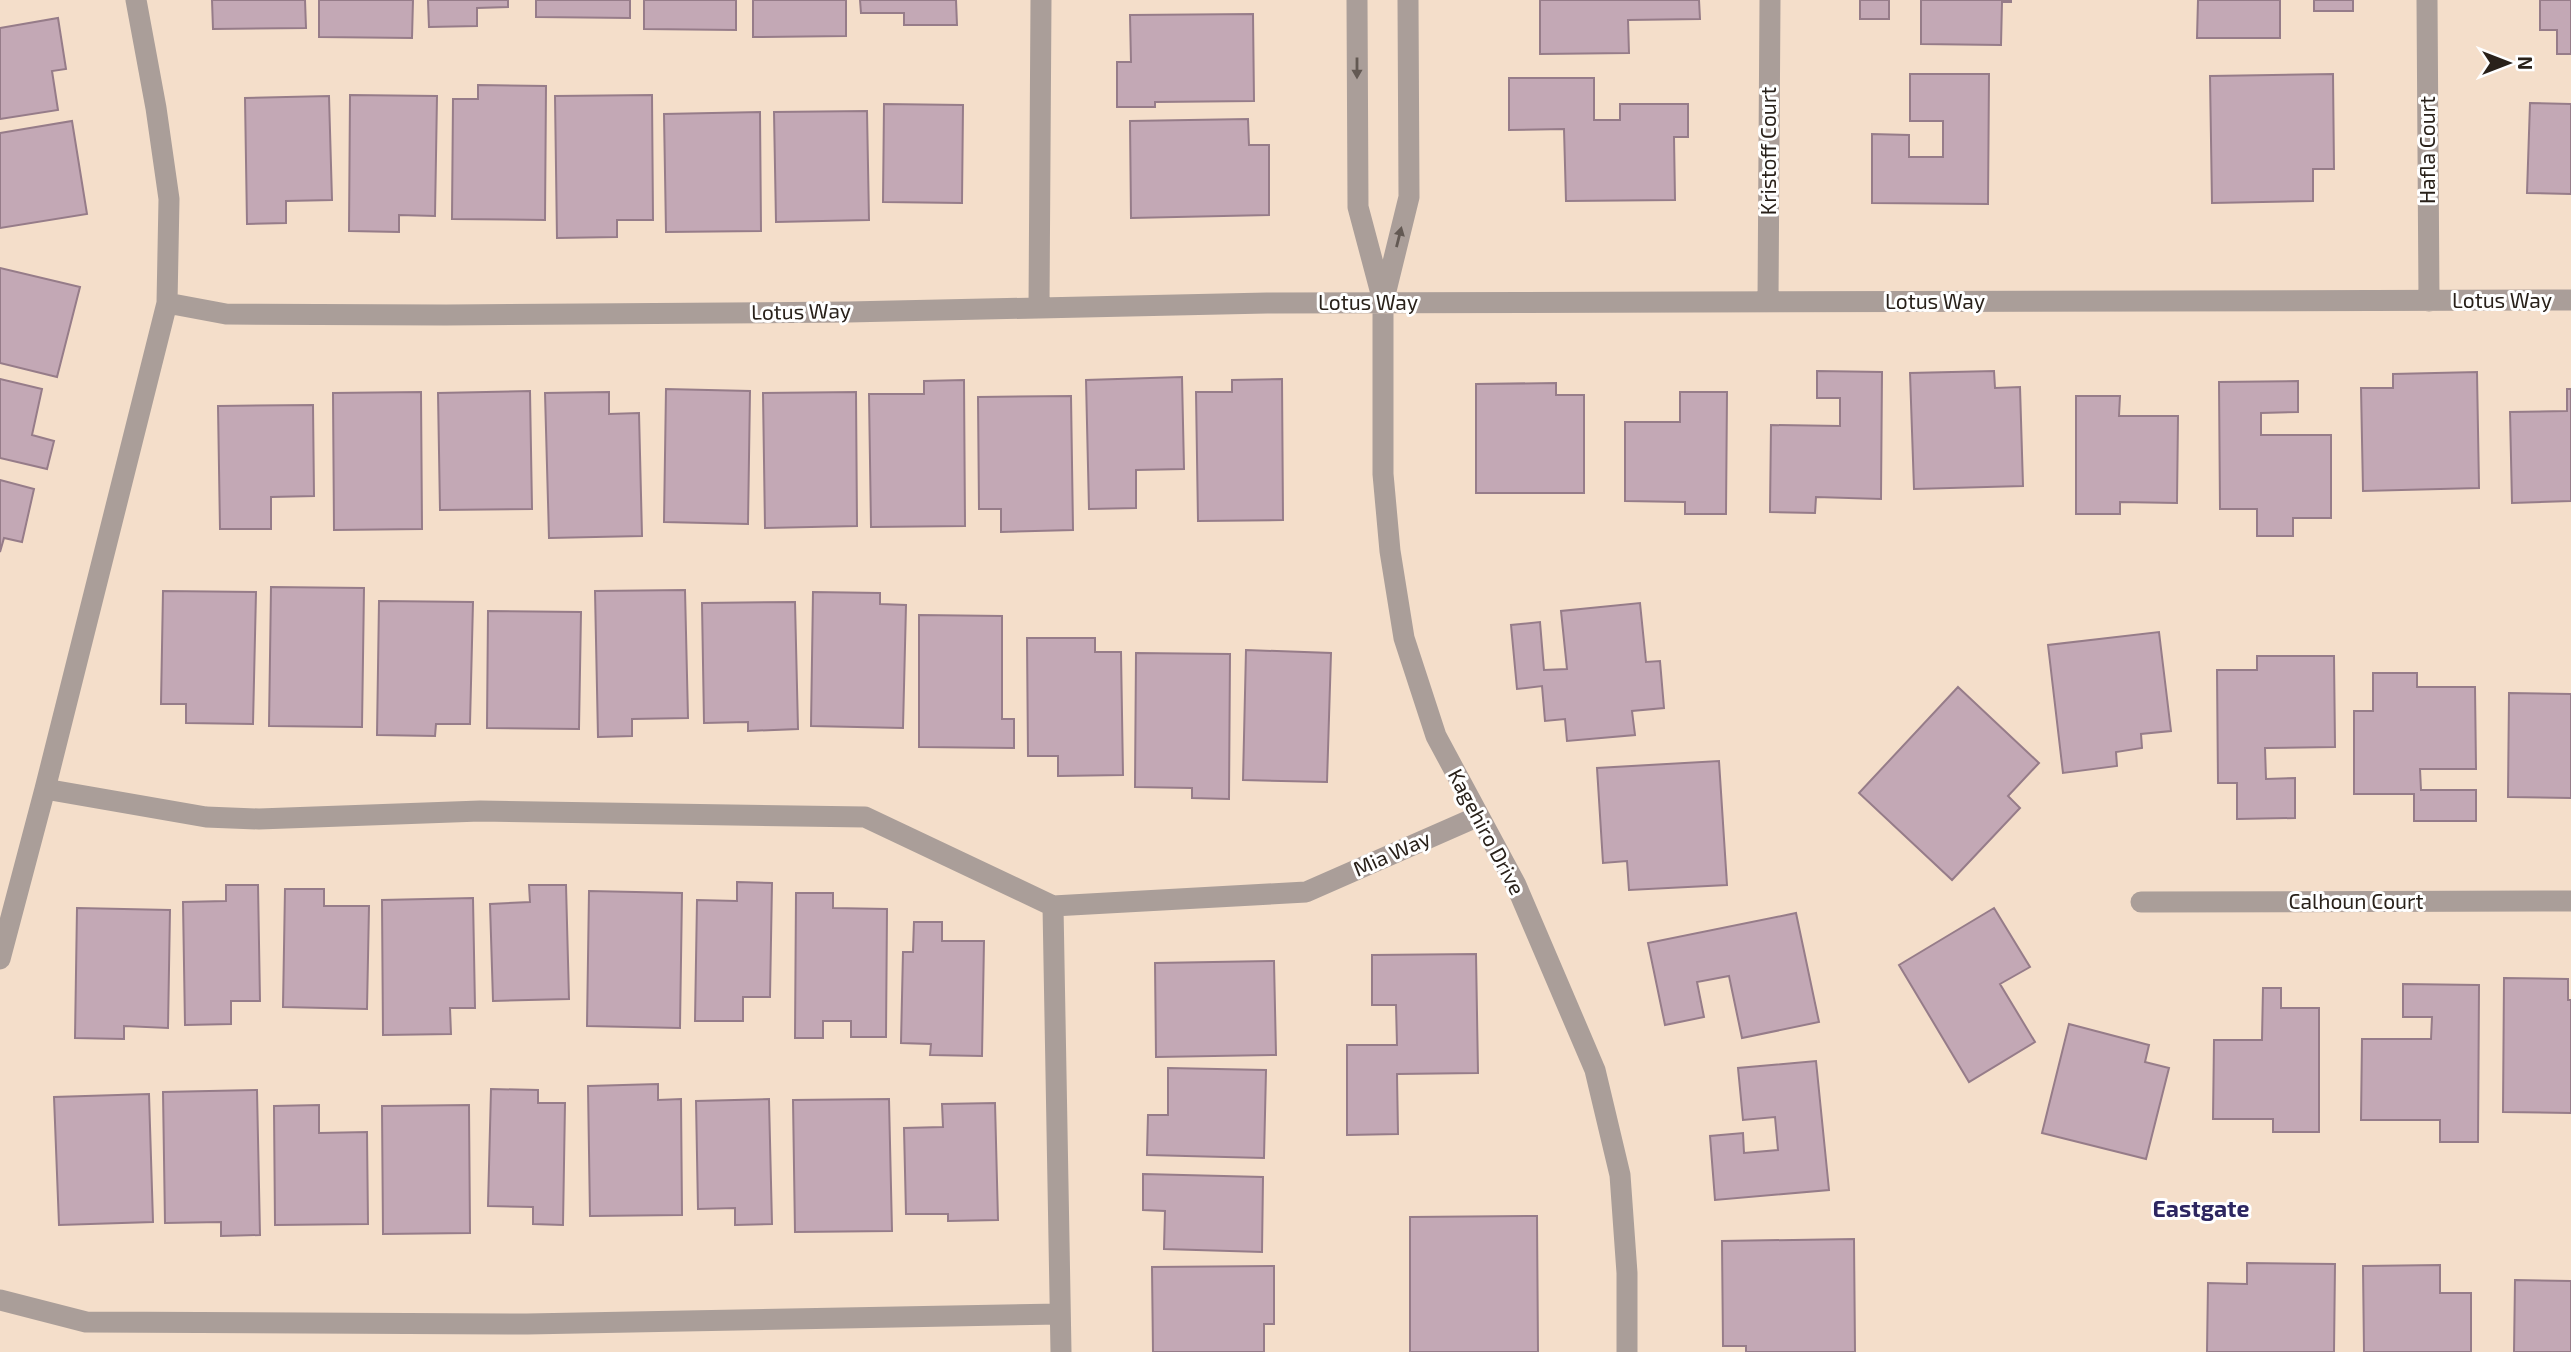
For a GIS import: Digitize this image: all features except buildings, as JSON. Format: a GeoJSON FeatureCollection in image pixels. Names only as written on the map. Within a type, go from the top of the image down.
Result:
{"type":"FeatureCollection","features":[{"type":"Feature","properties":{"kind":"street"},"geometry":{"type":"LineString","coordinates":[[0,959],[167,303],[169,199],[136,0]]}},
{"type":"Feature","properties":{"kind":"street"},"geometry":{"type":"LineString","coordinates":[[1039,308],[1041,0]]}},
{"type":"Feature","properties":{"kind":"street"},"geometry":{"type":"LineString","coordinates":[[1357,0],[1358,207],[1383,303]]}},
{"type":"Feature","properties":{"kind":"street"},"geometry":{"type":"LineString","coordinates":[[1383,303],[1409,197],[1408,0]]}},
{"type":"Feature","properties":{"kind":"street","name":"Kristoff Court"},"geometry":{"type":"LineString","coordinates":[[1768,302],[1770,0]]}},
{"type":"Feature","properties":{"kind":"street","name":"Hafla Court"},"geometry":{"type":"LineString","coordinates":[[2427,0],[2429,301]]}},
{"type":"Feature","properties":{"kind":"street","name":"Lotus Way"},"geometry":{"type":"LineString","coordinates":[[167,303],[226,314],[281,315],[835,312],[1383,303],[2571,300]]}},
{"type":"Feature","properties":{"kind":"street","name":"Kagehiro Drive"},"geometry":{"type":"LineString","coordinates":[[1383,303],[1383,474],[1390,551],[1404,638],[1436,736],[1516,885],[1595,1070],[1620,1175],[1627,1273],[1628,1352]]}},
{"type":"Feature","properties":{"kind":"street"},"geometry":{"type":"LineString","coordinates":[[45,789],[206,817],[259,819],[480,811],[865,817],[1052,906],[1061,1352]]}},
{"type":"Feature","properties":{"kind":"street","name":"Mia Way"},"geometry":{"type":"LineString","coordinates":[[1052,906],[1306,892],[1479,816]]}},
{"type":"Feature","properties":{"kind":"street","name":"Calhoun Court"},"geometry":{"type":"LineString","coordinates":[[2141,902],[2571,901]]}},
{"type":"Feature","properties":{"kind":"street"},"geometry":{"type":"LineString","coordinates":[[0,1300],[86,1322],[527,1324],[1060,1314]]}},
{"type":"Feature","properties":{"kind":"district","name":"Eastgate"},"geometry":{"type":"Point","coordinates":[2201,1209]}}]}
